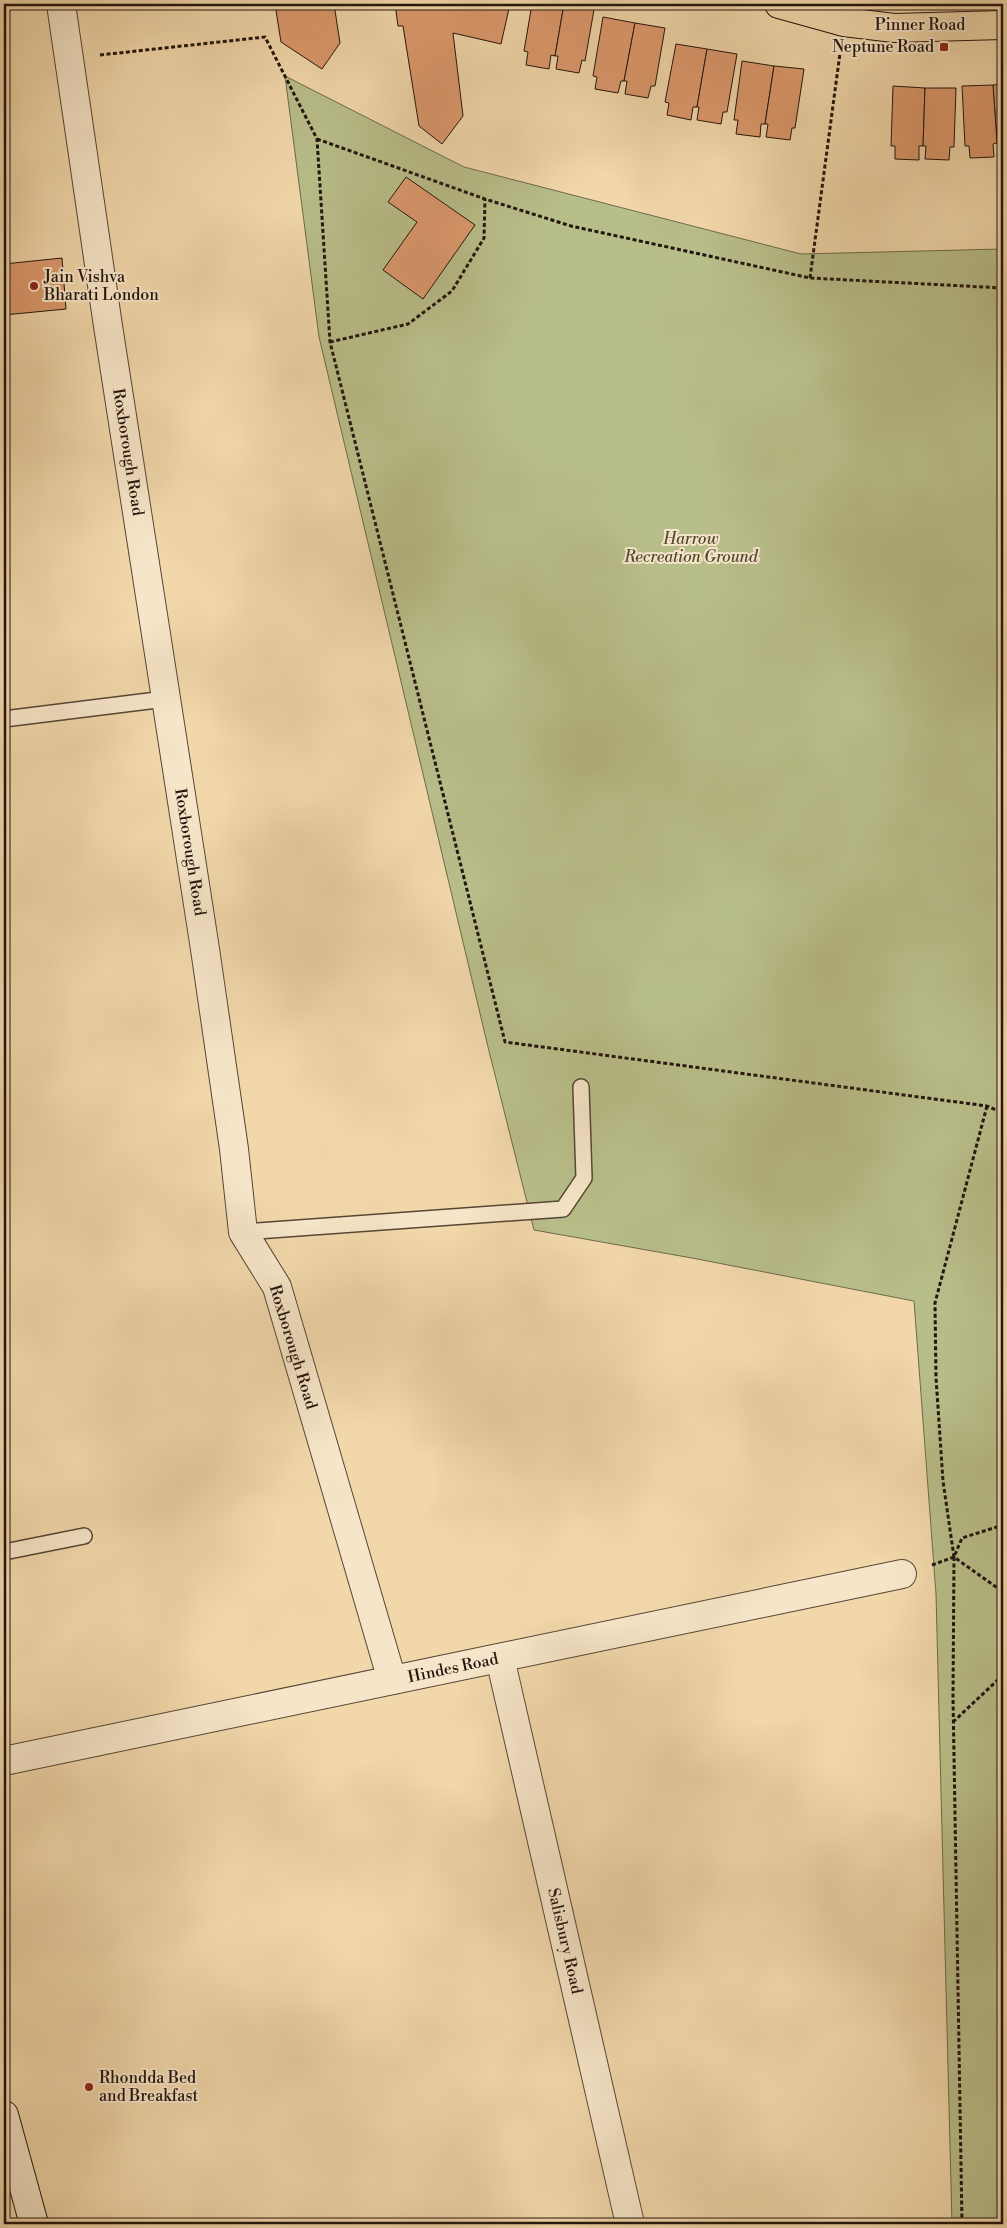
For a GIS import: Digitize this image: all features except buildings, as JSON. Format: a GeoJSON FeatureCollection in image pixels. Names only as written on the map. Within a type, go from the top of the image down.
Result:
{"type":"FeatureCollection","features":[{"type":"Feature","properties":{"kind":"main road","name":"Pinner Road"},"geometry":{"type":"LineString","coordinates":[[779,4],[844,22],[894,28],[1003,25]]}},
{"type":"Feature","properties":{"kind":"street","name":"Roxborough Road"},"geometry":{"type":"LineString","coordinates":[[61,4],[108,326],[205,949],[234,1149],[243,1232],[278,1287],[392,1680]]}},
{"type":"Feature","properties":{"kind":"street","name":"Hindes Road"},"geometry":{"type":"LineString","coordinates":[[4,1761],[902,1574]]}},
{"type":"Feature","properties":{"kind":"street","name":"Salisbury Road"},"geometry":{"type":"LineString","coordinates":[[500,1658],[630,2224]]}},
{"type":"Feature","properties":{"kind":"street"},"geometry":{"type":"LineString","coordinates":[[4,2115],[34,2224]]}},
{"type":"Feature","properties":{"kind":"lane"},"geometry":{"type":"LineString","coordinates":[[4,719],[166,699]]}},
{"type":"Feature","properties":{"kind":"lane"},"geometry":{"type":"LineString","coordinates":[[243,1232],[563,1209],[584,1178],[581,1087]]}},
{"type":"Feature","properties":{"kind":"lane"},"geometry":{"type":"LineString","coordinates":[[4,1552],[84,1536]]}},
{"type":"Feature","properties":{"kind":"path"},"geometry":{"type":"LineString","coordinates":[[810,278],[844,22]]}},
{"type":"Feature","properties":{"kind":"path"},"geometry":{"type":"LineString","coordinates":[[70,58],[265,37],[317,139],[330,342],[505,1042],[987,1106],[1003,1113]]}},
{"type":"Feature","properties":{"kind":"path"},"geometry":{"type":"LineString","coordinates":[[317,139],[485,199],[579,228],[810,278],[1003,288]]}},
{"type":"Feature","properties":{"kind":"path"},"geometry":{"type":"LineString","coordinates":[[330,342],[408,324],[452,291],[484,238],[485,199]]}},
{"type":"Feature","properties":{"kind":"path"},"geometry":{"type":"LineString","coordinates":[[962,2224],[953,1722],[954,1557],[943,1481],[936,1387],[935,1303],[987,1106]]}},
{"type":"Feature","properties":{"kind":"path"},"geometry":{"type":"LineString","coordinates":[[954,1557],[962,1538],[1003,1525]]}},
{"type":"Feature","properties":{"kind":"path"},"geometry":{"type":"LineString","coordinates":[[954,1557],[1003,1592]]}},
{"type":"Feature","properties":{"kind":"path"},"geometry":{"type":"LineString","coordinates":[[953,1722],[1003,1675]]}},
{"type":"Feature","properties":{"kind":"green space","name":"Harrow Recreation Ground"},"geometry":{"type":"Polygon","coordinates":[[[285,76],[464,167],[801,254],[1003,249],[1003,2224],[952,2224],[936,1594],[914,1301],[534,1230],[488,1047],[319,337],[285,76]]]}},
{"type":"Feature","properties":{"kind":"place","name":"Neptune Road"},"geometry":{"type":"Point","coordinates":[944,47]}},
{"type":"Feature","properties":{"kind":"place","name":"Jain Vishva Bharati London"},"geometry":{"type":"Point","coordinates":[34,286]}},
{"type":"Feature","properties":{"kind":"place","name":"Rhondda Bed and Breakfast"},"geometry":{"type":"Point","coordinates":[89,2087]}}]}
